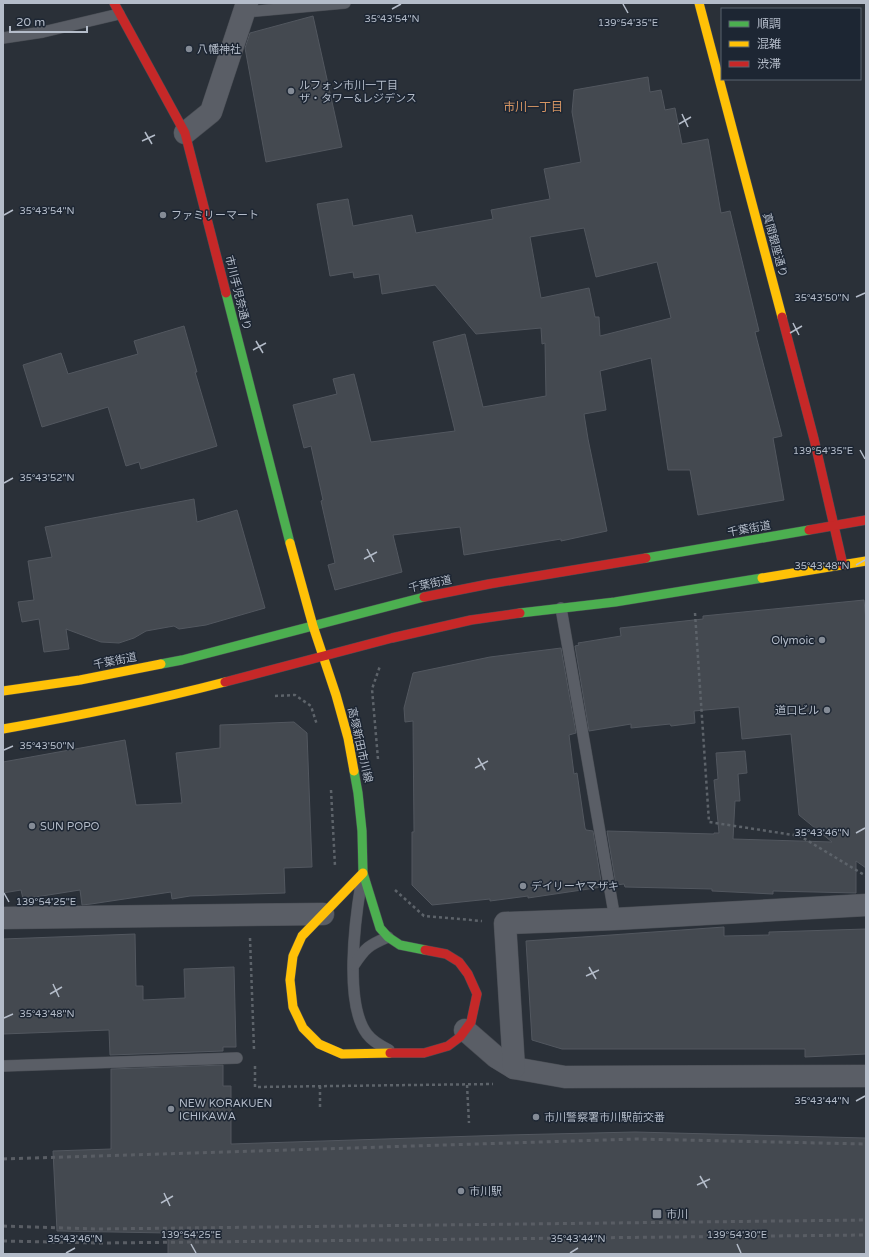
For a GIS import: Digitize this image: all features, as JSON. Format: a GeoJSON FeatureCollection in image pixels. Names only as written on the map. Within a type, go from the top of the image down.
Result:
{"type":"FeatureCollection","features":[{"type":"Feature","properties":{"kind":"main road","name":"市川手児奈通り"},"geometry":{"type":"LineString","coordinates":[[114,3],[185,133],[270,468],[313,626]]}},
{"type":"Feature","properties":{"kind":"main road","name":"真間銀座通り"},"geometry":{"type":"LineString","coordinates":[[699,3],[789,341],[835,525],[842,565]]}},
{"type":"Feature","properties":{"kind":"main road","name":"千葉街道"},"geometry":{"type":"LineString","coordinates":[[3,691],[80,680],[182,660],[422,597],[489,584],[698,550],[866,520]]}},
{"type":"Feature","properties":{"kind":"main road"},"geometry":{"type":"LineString","coordinates":[[3,729],[125,706],[190,691],[392,638],[471,620],[615,602],[866,561]]}},
{"type":"Feature","properties":{"kind":"main road","name":"高塚新田市川線"},"geometry":{"type":"LineString","coordinates":[[313,626],[340,709],[354,765],[361,823],[363,873],[380,928],[388,937]]}},
{"type":"Feature","properties":{"kind":"main road"},"geometry":{"type":"LineString","coordinates":[[363,873],[302,936],[293,956],[290,980],[293,1007],[303,1028],[319,1044],[342,1054],[424,1053],[448,1046],[460,1037],[471,1022],[477,994],[468,974],[459,962],[446,954],[400,945],[388,937]]}},
{"type":"Feature","properties":{"kind":"street"},"geometry":{"type":"LineString","coordinates":[[185,133],[211,112],[246,8]]}},
{"type":"Feature","properties":{"kind":"street"},"geometry":{"type":"LineString","coordinates":[[514,1068],[505,923],[615,919],[866,905]]}},
{"type":"Feature","properties":{"kind":"street"},"geometry":{"type":"LineString","coordinates":[[3,918],[323,914]]}},
{"type":"Feature","properties":{"kind":"street"},"geometry":{"type":"LineString","coordinates":[[465,1030],[496,1058],[514,1068],[565,1077],[866,1076]]}},
{"type":"Feature","properties":{"kind":"lane"},"geometry":{"type":"LineString","coordinates":[[246,8],[346,3]]}},
{"type":"Feature","properties":{"kind":"lane"},"geometry":{"type":"LineString","coordinates":[[3,38],[43,32],[119,14]]}},
{"type":"Feature","properties":{"kind":"lane"},"geometry":{"type":"LineString","coordinates":[[561,608],[615,919]]}},
{"type":"Feature","properties":{"kind":"lane"},"geometry":{"type":"LineString","coordinates":[[363,873],[357,907],[353,966],[354,1000],[359,1017],[367,1034],[380,1046],[397,1053]]}},
{"type":"Feature","properties":{"kind":"lane"},"geometry":{"type":"LineString","coordinates":[[353,966],[362,953],[372,944],[388,937]]}},
{"type":"Feature","properties":{"kind":"lane"},"geometry":{"type":"LineString","coordinates":[[3,1066],[237,1058]]}},
{"type":"Feature","properties":{"kind":"path"},"geometry":{"type":"LineString","coordinates":[[694,590],[709,822],[800,836],[866,876]]}},
{"type":"Feature","properties":{"kind":"path"},"geometry":{"type":"LineString","coordinates":[[379,761],[372,689],[380,664]]}},
{"type":"Feature","properties":{"kind":"path"},"geometry":{"type":"LineString","coordinates":[[269,696],[296,696],[311,706],[319,729]]}},
{"type":"Feature","properties":{"kind":"path"},"geometry":{"type":"LineString","coordinates":[[330,782],[335,867]]}},
{"type":"Feature","properties":{"kind":"path"},"geometry":{"type":"LineString","coordinates":[[391,887],[424,916],[505,923]]}},
{"type":"Feature","properties":{"kind":"path"},"geometry":{"type":"LineString","coordinates":[[467,1085],[469,1123]]}},
{"type":"Feature","properties":{"kind":"path"},"geometry":{"type":"LineString","coordinates":[[320,1086],[320,1110]]}},
{"type":"Feature","properties":{"kind":"building","name":"ルフォン市川一丁目 ザ・タワー&レジデンス"},"geometry":{"type":"Polygon","coordinates":[[[313,16],[342,147],[266,162],[245,48],[250,33],[313,16]]]}},
{"type":"Feature","properties":{"kind":"building"},"geometry":{"type":"Polygon","coordinates":[[[648,77],[650,92],[661,90],[665,110],[675,108],[682,144],[708,139],[721,213],[730,211],[759,331],[755,332],[782,436],[773,438],[784,500],[698,515],[690,470],[668,470],[651,358],[600,371],[606,410],[584,414],[607,531],[561,541],[561,539],[464,555],[460,527],[393,535],[402,572],[335,590],[328,565],[335,563],[321,501],[323,500],[311,446],[304,448],[293,405],[337,394],[333,379],[354,374],[371,442],[455,431],[433,342],[465,334],[483,407],[546,396],[545,343],[542,344],[541,328],[476,334],[435,285],[382,294],[379,274],[354,278],[353,272],[330,276],[317,204],[348,199],[353,226],[412,215],[416,233],[493,219],[491,210],[550,199],[544,169],[581,162],[572,112],[574,90],[648,77]],[[584,228],[530,237],[541,298],[589,288],[595,317],[599,317],[600,336],[671,318],[657,262],[596,277],[584,228]]]}},
{"type":"Feature","properties":{"kind":"building"},"geometry":{"type":"Polygon","coordinates":[[[184,326],[197,372],[195,372],[217,446],[141,469],[139,462],[126,466],[108,407],[42,427],[23,365],[61,353],[68,374],[138,354],[134,341],[184,326]]]}},
{"type":"Feature","properties":{"kind":"building"},"geometry":{"type":"Polygon","coordinates":[[[194,499],[197,522],[237,510],[265,608],[206,625],[179,629],[174,626],[146,631],[134,638],[119,643],[101,642],[66,629],[69,649],[44,652],[39,619],[22,622],[18,602],[34,600],[28,561],[52,557],[45,527],[194,499]]]}},
{"type":"Feature","properties":{"kind":"building"},"geometry":{"type":"Polygon","coordinates":[[[864,600],[866,621],[866,868],[856,861],[856,893],[773,891],[773,894],[712,891],[712,889],[625,887],[624,884],[616,885],[607,831],[719,833],[714,780],[718,779],[716,753],[745,751],[747,773],[738,774],[740,801],[735,801],[733,839],[832,842],[799,815],[791,734],[742,739],[739,707],[694,711],[695,723],[631,728],[631,724],[589,731],[575,646],[579,645],[578,643],[621,636],[620,628],[703,619],[703,616],[864,600]]]}},
{"type":"Feature","properties":{"kind":"building"},"geometry":{"type":"Polygon","coordinates":[[[561,648],[576,733],[569,735],[574,774],[577,773],[585,828],[586,830],[593,831],[602,887],[528,898],[528,896],[490,901],[490,899],[432,905],[412,885],[412,832],[414,832],[413,721],[405,722],[404,708],[413,673],[490,657],[561,648]]]}},
{"type":"Feature","properties":{"kind":"building"},"geometry":{"type":"Polygon","coordinates":[[[294,722],[307,733],[312,867],[284,868],[285,893],[190,896],[172,899],[171,892],[82,905],[80,890],[23,899],[21,890],[3,893],[3,762],[125,740],[136,805],[182,803],[176,753],[220,748],[220,725],[294,722]]]}},
{"type":"Feature","properties":{"kind":"building"},"geometry":{"type":"Polygon","coordinates":[[[724,927],[724,936],[769,935],[769,932],[866,929],[866,1054],[805,1057],[805,1049],[562,1049],[532,1040],[526,941],[724,927]]]}},
{"type":"Feature","properties":{"kind":"building"},"geometry":{"type":"Polygon","coordinates":[[[135,934],[136,986],[143,986],[143,1000],[185,998],[184,969],[234,967],[236,1047],[223,1047],[223,1051],[110,1055],[109,1030],[3,1034],[3,939],[135,934]]]}},
{"type":"Feature","properties":{"kind":"building","name":"市川駅"},"geometry":{"type":"Polygon","coordinates":[[[223,1065],[223,1086],[231,1086],[231,1144],[635,1132],[866,1138],[866,1254],[168,1254],[168,1233],[57,1231],[53,1151],[111,1149],[111,1069],[223,1065]]]}},
{"type":"Feature","properties":{"kind":"railway"},"geometry":{"type":"LineString","coordinates":[[3,1159],[636,1139],[866,1144]]}},
{"type":"Feature","properties":{"kind":"railway"},"geometry":{"type":"LineString","coordinates":[[3,1226],[98,1229],[866,1220]]}},
{"type":"Feature","properties":{"kind":"railway"},"geometry":{"type":"LineString","coordinates":[[3,1241],[100,1243],[866,1235]]}},
{"type":"Feature","properties":{"kind":"traffic: fast"},"geometry":{"type":"LineString","coordinates":[[226,293],[290,543]]}},
{"type":"Feature","properties":{"kind":"traffic: fast"},"geometry":{"type":"LineString","coordinates":[[646,558],[809,530]]}},
{"type":"Feature","properties":{"kind":"traffic: fast"},"geometry":{"type":"LineString","coordinates":[[520,613],[615,602],[762,578]]}},
{"type":"Feature","properties":{"kind":"traffic: fast"},"geometry":{"type":"LineString","coordinates":[[161,664],[182,660],[424,597]]}},
{"type":"Feature","properties":{"kind":"traffic: fast"},"geometry":{"type":"LineString","coordinates":[[354,771],[362,831],[363,873],[380,928],[388,937],[400,945],[425,950]]}},
{"type":"Feature","properties":{"kind":"traffic: slow"},"geometry":{"type":"LineString","coordinates":[[699,3],[782,317]]}},
{"type":"Feature","properties":{"kind":"traffic: slow"},"geometry":{"type":"LineString","coordinates":[[290,543],[313,626],[336,695],[348,738],[354,771]]}},
{"type":"Feature","properties":{"kind":"traffic: slow"},"geometry":{"type":"LineString","coordinates":[[762,578],[866,561]]}},
{"type":"Feature","properties":{"kind":"traffic: slow"},"geometry":{"type":"LineString","coordinates":[[3,691],[80,680],[161,664]]}},
{"type":"Feature","properties":{"kind":"traffic: slow"},"geometry":{"type":"LineString","coordinates":[[3,729],[115,708],[225,682]]}},
{"type":"Feature","properties":{"kind":"traffic: slow"},"geometry":{"type":"LineString","coordinates":[[363,873],[302,936],[293,956],[290,980],[293,1007],[303,1028],[319,1044],[342,1054],[390,1053]]}},
{"type":"Feature","properties":{"kind":"traffic: jam"},"geometry":{"type":"LineString","coordinates":[[114,3],[185,133],[226,293]]}},
{"type":"Feature","properties":{"kind":"traffic: jam"},"geometry":{"type":"LineString","coordinates":[[782,317],[814,439],[843,565]]}},
{"type":"Feature","properties":{"kind":"traffic: jam"},"geometry":{"type":"LineString","coordinates":[[809,530],[866,520]]}},
{"type":"Feature","properties":{"kind":"traffic: jam"},"geometry":{"type":"LineString","coordinates":[[424,597],[489,584],[646,558]]}},
{"type":"Feature","properties":{"kind":"traffic: jam"},"geometry":{"type":"LineString","coordinates":[[225,682],[392,638],[471,620],[520,613]]}},
{"type":"Feature","properties":{"kind":"traffic: jam"},"geometry":{"type":"LineString","coordinates":[[390,1053],[424,1053],[448,1046],[460,1037],[471,1022],[477,994],[468,974],[459,962],[446,954],[425,950]]}},
{"type":"Feature","properties":{"kind":"place","name":"八幡神社"},"geometry":{"type":"Point","coordinates":[189,49]}},
{"type":"Feature","properties":{"kind":"place","name":"ルフォン市川一丁目 ザ・タワー&レジデンス"},"geometry":{"type":"Point","coordinates":[291,91]}},
{"type":"Feature","properties":{"kind":"place","name":"ファミリーマート"},"geometry":{"type":"Point","coordinates":[163,215]}},
{"type":"Feature","properties":{"kind":"place","name":"Olymoic"},"geometry":{"type":"Point","coordinates":[822,640]}},
{"type":"Feature","properties":{"kind":"place","name":"道口ビル"},"geometry":{"type":"Point","coordinates":[827,710]}},
{"type":"Feature","properties":{"kind":"place","name":"SUN POPO"},"geometry":{"type":"Point","coordinates":[32,826]}},
{"type":"Feature","properties":{"kind":"place","name":"デイリーヤマザキ"},"geometry":{"type":"Point","coordinates":[523,886]}},
{"type":"Feature","properties":{"kind":"place","name":"NEW KORAKUEN ICHIKAWA"},"geometry":{"type":"Point","coordinates":[171,1109]}},
{"type":"Feature","properties":{"kind":"place","name":"市川警察署市川駅前交番"},"geometry":{"type":"Point","coordinates":[536,1117]}},
{"type":"Feature","properties":{"kind":"place","name":"市川駅"},"geometry":{"type":"Point","coordinates":[461,1191]}},
{"type":"Feature","properties":{"kind":"place","name":"市川"},"geometry":{"type":"Point","coordinates":[657,1214]}},
{"type":"Feature","properties":{"kind":"district","name":"市川一丁目"},"geometry":{"type":"Point","coordinates":[533,107]}}]}
